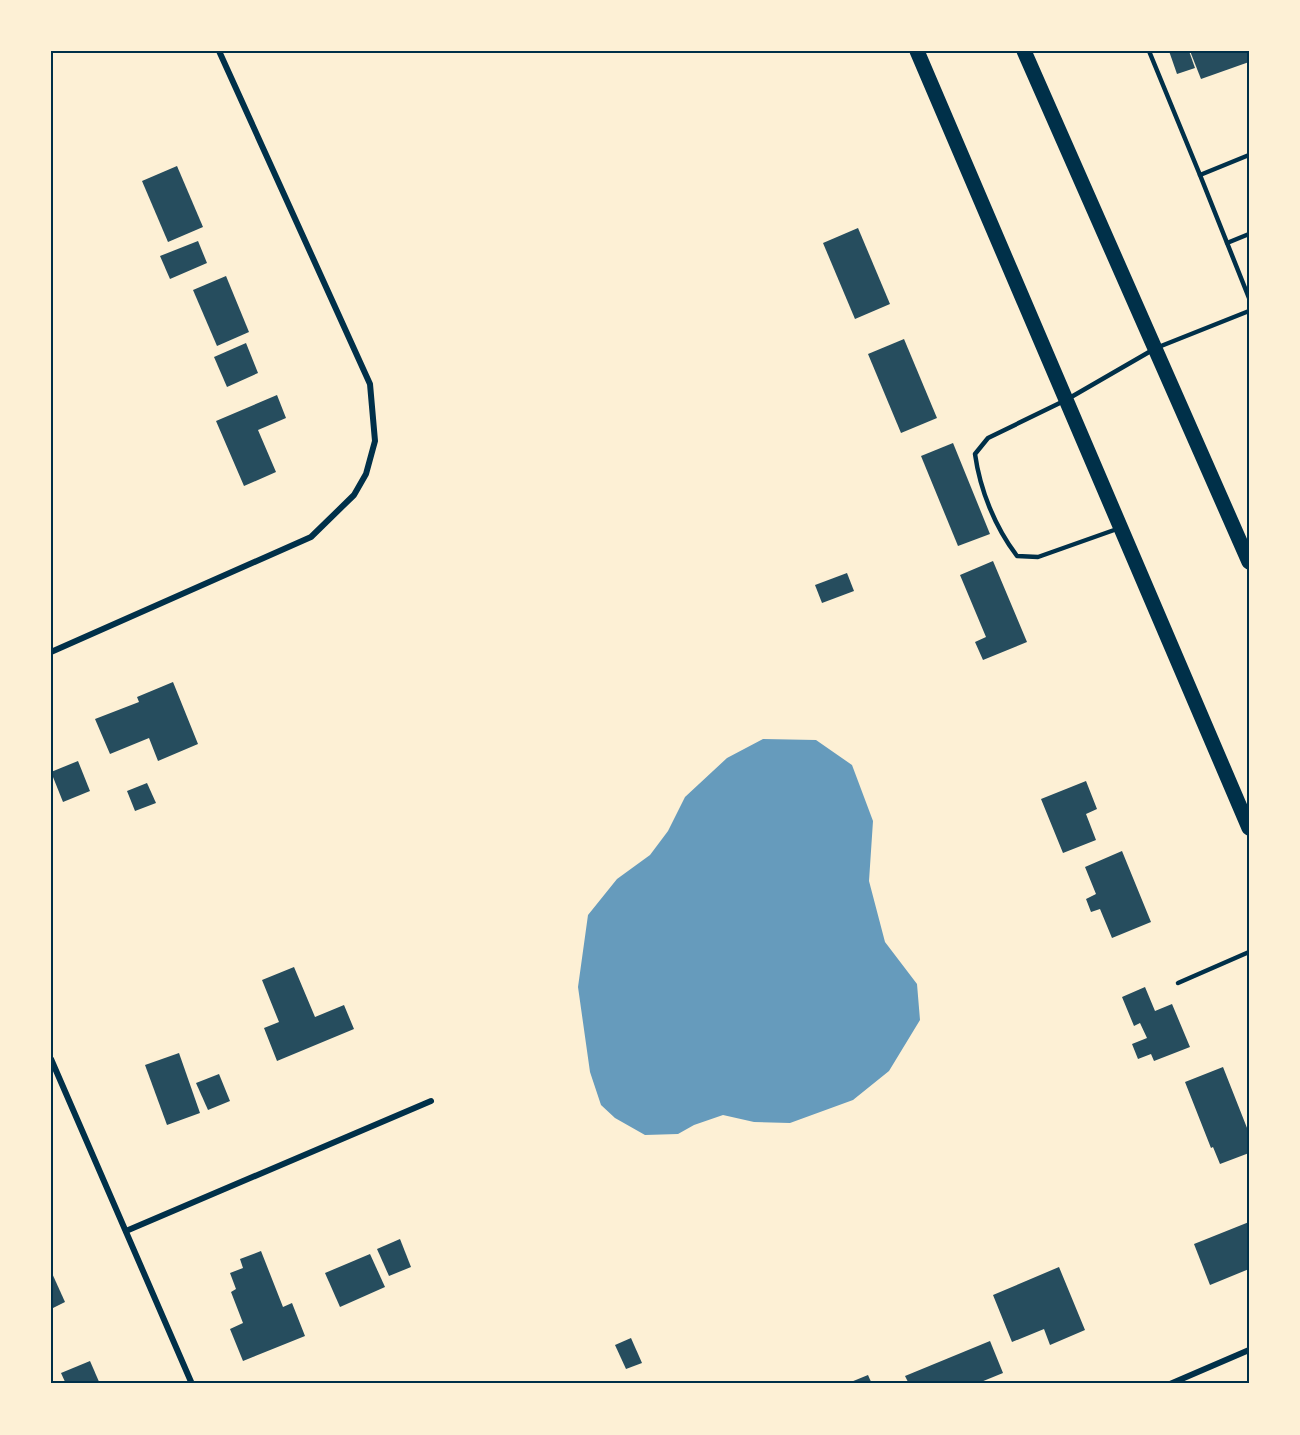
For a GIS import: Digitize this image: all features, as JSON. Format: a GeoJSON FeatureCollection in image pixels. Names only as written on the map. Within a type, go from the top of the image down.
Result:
{"type":"FeatureCollection","features":[{"type":"Feature","properties":{"kind":"main road"},"geometry":{"type":"LineString","coordinates":[[917,51],[1249,828]]}},
{"type":"Feature","properties":{"kind":"main road"},"geometry":{"type":"LineString","coordinates":[[1024,51],[1249,562]]}},
{"type":"Feature","properties":{"kind":"street"},"geometry":{"type":"LineString","coordinates":[[51,652],[311,537],[354,495],[366,474],[375,441],[370,384],[219,51]]}},
{"type":"Feature","properties":{"kind":"street"},"geometry":{"type":"LineString","coordinates":[[51,1059],[192,1384]]}},
{"type":"Feature","properties":{"kind":"street"},"geometry":{"type":"LineString","coordinates":[[126,1231],[431,1101]]}},
{"type":"Feature","properties":{"kind":"street"},"geometry":{"type":"LineString","coordinates":[[1170,1384],[1249,1350]]}},
{"type":"Feature","properties":{"kind":"lane"},"geometry":{"type":"LineString","coordinates":[[1149,51],[1249,298]]}},
{"type":"Feature","properties":{"kind":"lane"},"geometry":{"type":"LineString","coordinates":[[1200,175],[1249,155]]}},
{"type":"Feature","properties":{"kind":"lane"},"geometry":{"type":"LineString","coordinates":[[1227,243],[1249,234]]}},
{"type":"Feature","properties":{"kind":"lane"},"geometry":{"type":"LineString","coordinates":[[1121,528],[1038,556],[1017,556],[999,528],[979,479],[975,454],[988,438],[1066,400],[1156,348],[1249,311]]}},
{"type":"Feature","properties":{"kind":"lane"},"geometry":{"type":"LineString","coordinates":[[1178,983],[1249,952]]}},
{"type":"Feature","properties":{"kind":"water"},"geometry":{"type":"Polygon","coordinates":[[[763,739],[816,740],[852,765],[873,821],[869,881],[885,942],[917,984],[920,1020],[889,1071],[853,1100],[790,1123],[754,1122],[723,1115],[694,1125],[678,1134],[645,1135],[615,1118],[601,1105],[590,1072],[578,987],[588,915],[617,879],[650,855],[668,831],[685,797],[727,758],[763,739]]]}},
{"type":"Feature","properties":{"kind":"building"},"geometry":{"type":"Polygon","coordinates":[[[1169,51],[1189,51],[1195,68],[1177,74],[1169,51]]]}},
{"type":"Feature","properties":{"kind":"building"},"geometry":{"type":"Polygon","coordinates":[[[1190,51],[1249,51],[1249,62],[1201,79],[1190,51]]]}},
{"type":"Feature","properties":{"kind":"building"},"geometry":{"type":"Polygon","coordinates":[[[177,166],[203,227],[168,242],[142,181],[177,166]]]}},
{"type":"Feature","properties":{"kind":"building"},"geometry":{"type":"Polygon","coordinates":[[[858,228],[890,304],[855,319],[823,243],[858,228]]]}},
{"type":"Feature","properties":{"kind":"building"},"geometry":{"type":"Polygon","coordinates":[[[198,241],[207,263],[170,279],[160,256],[198,241]]]}},
{"type":"Feature","properties":{"kind":"building"},"geometry":{"type":"Polygon","coordinates":[[[226,276],[249,332],[217,346],[193,290],[226,276]]]}},
{"type":"Feature","properties":{"kind":"building"},"geometry":{"type":"Polygon","coordinates":[[[904,339],[937,418],[901,433],[868,354],[904,339]]]}},
{"type":"Feature","properties":{"kind":"building"},"geometry":{"type":"Polygon","coordinates":[[[246,343],[258,373],[227,387],[214,357],[246,343]]]}},
{"type":"Feature","properties":{"kind":"building"},"geometry":{"type":"Polygon","coordinates":[[[277,395],[286,418],[258,430],[276,472],[244,486],[216,421],[277,395]]]}},
{"type":"Feature","properties":{"kind":"building"},"geometry":{"type":"Polygon","coordinates":[[[953,443],[990,534],[958,546],[921,456],[953,443]]]}},
{"type":"Feature","properties":{"kind":"building"},"geometry":{"type":"Polygon","coordinates":[[[993,561],[1027,642],[983,660],[975,642],[986,637],[960,575],[993,561]]]}},
{"type":"Feature","properties":{"kind":"building"},"geometry":{"type":"Polygon","coordinates":[[[847,573],[854,591],[822,603],[815,585],[847,573]]]}},
{"type":"Feature","properties":{"kind":"building"},"geometry":{"type":"Polygon","coordinates":[[[173,682],[198,744],[158,761],[149,738],[110,754],[95,719],[139,702],[137,697],[173,682]]]}},
{"type":"Feature","properties":{"kind":"building"},"geometry":{"type":"Polygon","coordinates":[[[78,761],[90,791],[63,802],[51,772],[78,761]]]}},
{"type":"Feature","properties":{"kind":"building"},"geometry":{"type":"Polygon","coordinates":[[[1086,781],[1097,809],[1086,814],[1096,840],[1063,853],[1041,799],[1086,781]]]}},
{"type":"Feature","properties":{"kind":"building"},"geometry":{"type":"Polygon","coordinates":[[[147,783],[156,803],[135,811],[127,791],[147,783]]]}},
{"type":"Feature","properties":{"kind":"building"},"geometry":{"type":"Polygon","coordinates":[[[1122,851],[1151,922],[1112,938],[1100,909],[1091,912],[1086,899],[1096,894],[1085,867],[1122,851]]]}},
{"type":"Feature","properties":{"kind":"building"},"geometry":{"type":"Polygon","coordinates":[[[294,967],[315,1017],[344,1005],[354,1029],[277,1061],[264,1028],[279,1022],[262,980],[294,967]]]}},
{"type":"Feature","properties":{"kind":"building"},"geometry":{"type":"Polygon","coordinates":[[[1145,987],[1155,1011],[1172,1004],[1190,1047],[1154,1061],[1151,1054],[1138,1059],[1132,1044],[1147,1038],[1140,1023],[1134,1026],[1122,997],[1145,987]]]}},
{"type":"Feature","properties":{"kind":"building"},"geometry":{"type":"Polygon","coordinates":[[[179,1053],[200,1113],[167,1125],[145,1065],[179,1053]]]}},
{"type":"Feature","properties":{"kind":"building"},"geometry":{"type":"Polygon","coordinates":[[[1223,1067],[1249,1133],[1249,1153],[1220,1164],[1213,1147],[1211,1148],[1185,1082],[1223,1067]]]}},
{"type":"Feature","properties":{"kind":"building"},"geometry":{"type":"Polygon","coordinates":[[[219,1074],[230,1101],[208,1110],[196,1083],[219,1074]]]}},
{"type":"Feature","properties":{"kind":"building"},"geometry":{"type":"Polygon","coordinates":[[[1249,1222],[1249,1269],[1210,1285],[1194,1244],[1249,1222]]]}},
{"type":"Feature","properties":{"kind":"building"},"geometry":{"type":"Polygon","coordinates":[[[400,1239],[411,1267],[389,1276],[377,1249],[400,1239]]]}},
{"type":"Feature","properties":{"kind":"building"},"geometry":{"type":"Polygon","coordinates":[[[261,1251],[283,1307],[292,1303],[305,1336],[243,1361],[230,1329],[243,1323],[231,1292],[236,1289],[230,1273],[243,1268],[240,1259],[261,1251]]]}},
{"type":"Feature","properties":{"kind":"building"},"geometry":{"type":"Polygon","coordinates":[[[370,1254],[385,1287],[340,1307],[325,1273],[370,1254]]]}},
{"type":"Feature","properties":{"kind":"building"},"geometry":{"type":"Polygon","coordinates":[[[1059,1267],[1085,1330],[1050,1345],[1044,1329],[1012,1342],[993,1295],[1059,1267]]]}},
{"type":"Feature","properties":{"kind":"building"},"geometry":{"type":"Polygon","coordinates":[[[51,1271],[65,1302],[51,1309],[51,1271]]]}},
{"type":"Feature","properties":{"kind":"building"},"geometry":{"type":"Polygon","coordinates":[[[631,1338],[642,1363],[626,1369],[615,1345],[631,1338]]]}},
{"type":"Feature","properties":{"kind":"building"},"geometry":{"type":"Polygon","coordinates":[[[990,1341],[1003,1373],[976,1384],[909,1384],[905,1376],[990,1341]]]}},
{"type":"Feature","properties":{"kind":"building"},"geometry":{"type":"Polygon","coordinates":[[[90,1361],[100,1384],[66,1384],[61,1373],[90,1361]]]}},
{"type":"Feature","properties":{"kind":"building"},"geometry":{"type":"Polygon","coordinates":[[[868,1375],[872,1384],[846,1384],[868,1375]]]}}]}
